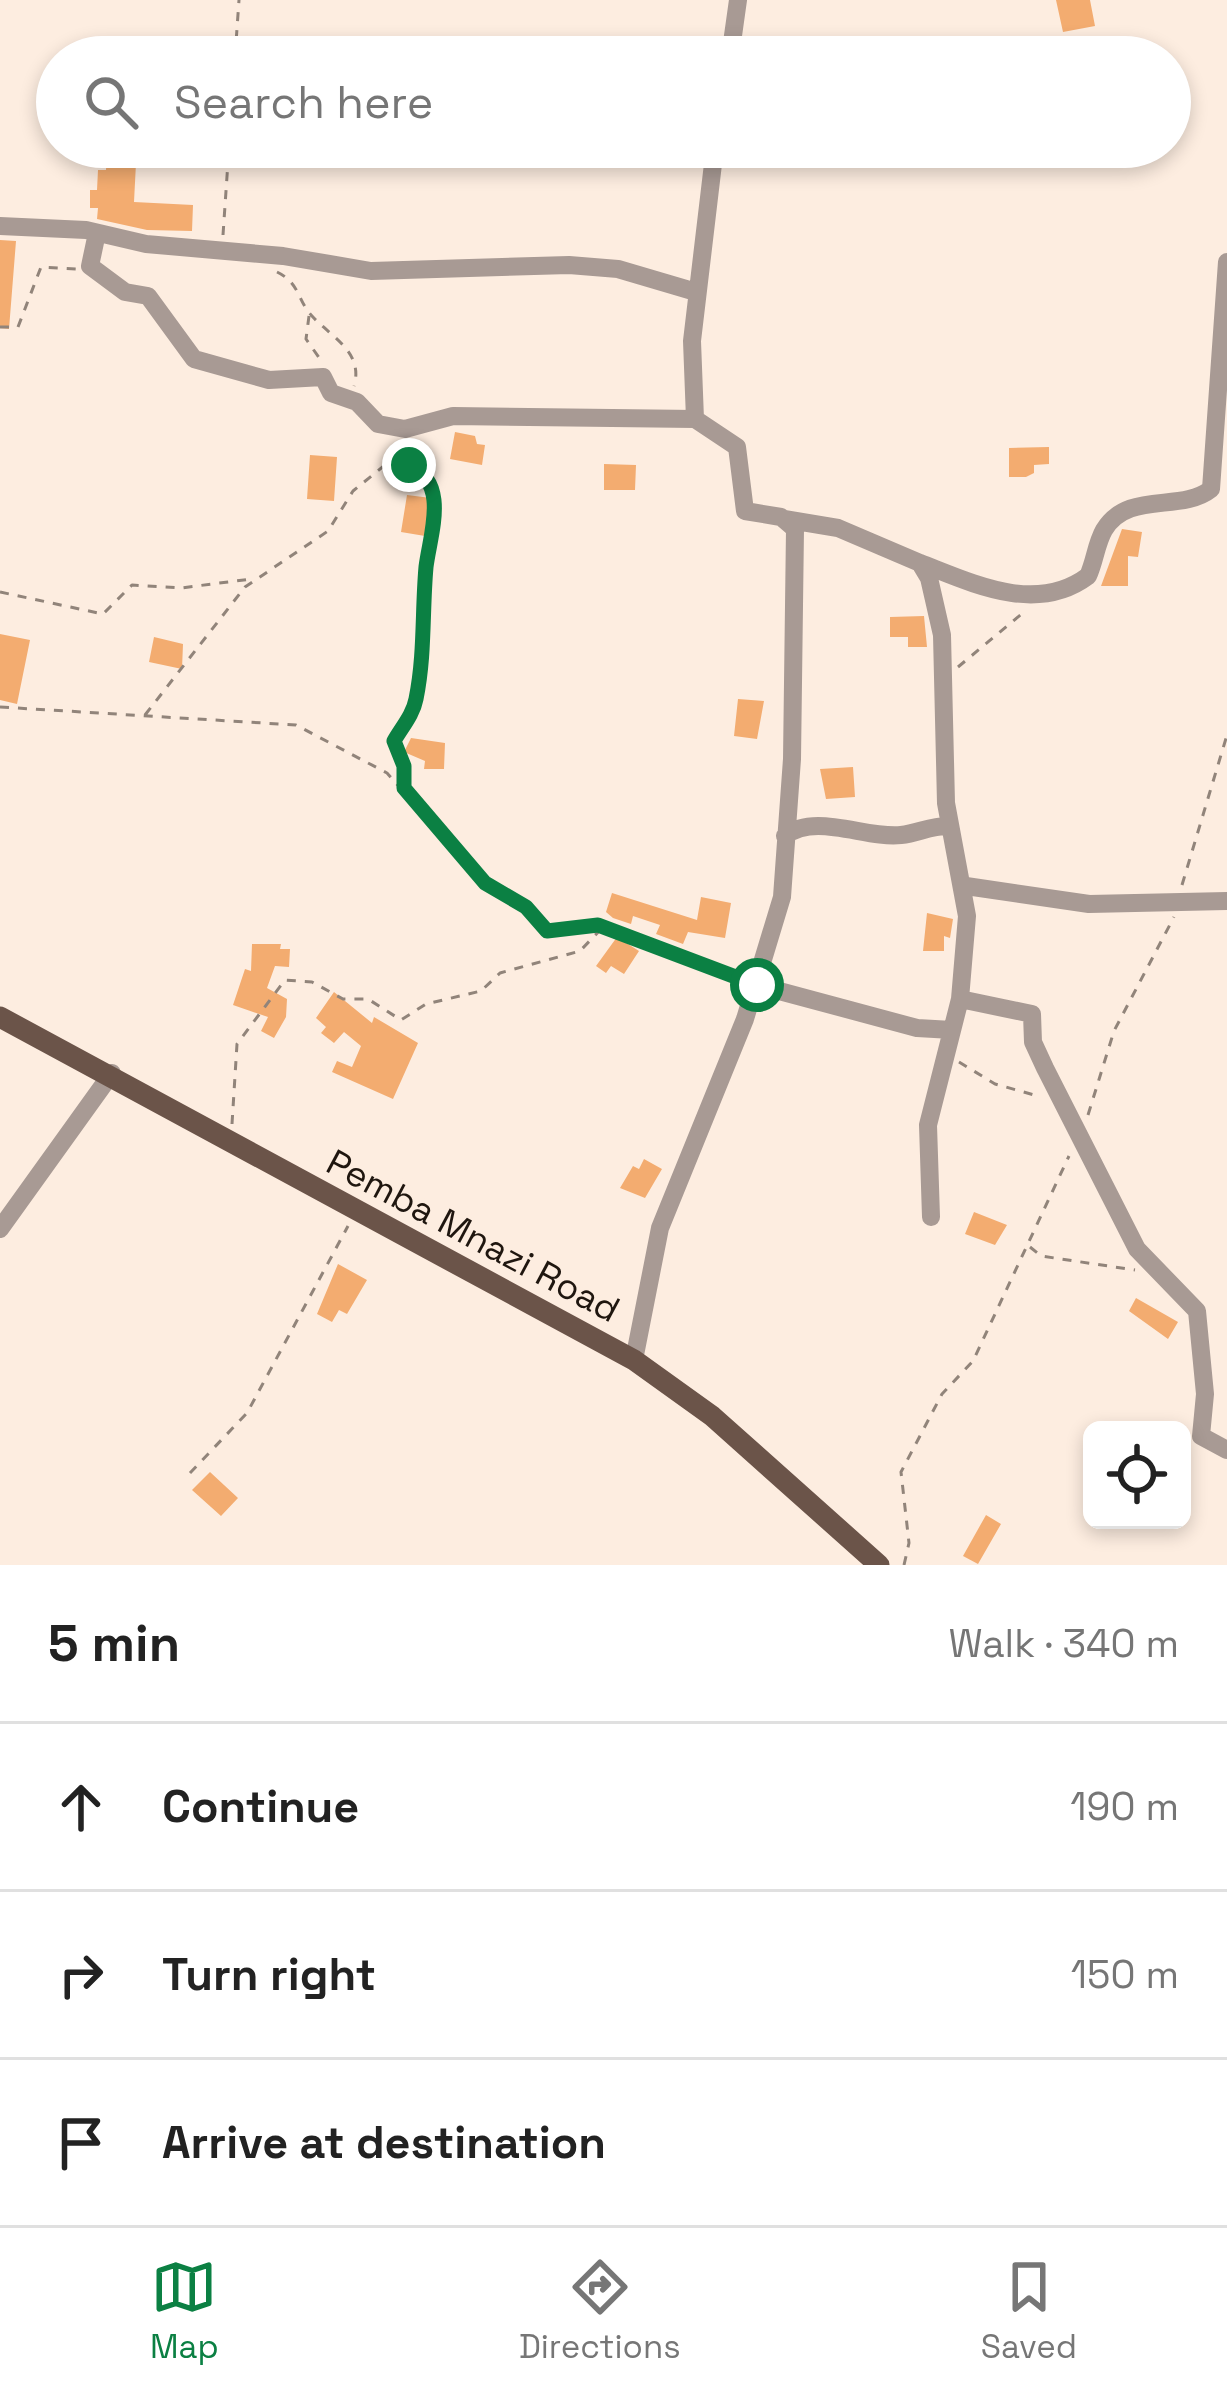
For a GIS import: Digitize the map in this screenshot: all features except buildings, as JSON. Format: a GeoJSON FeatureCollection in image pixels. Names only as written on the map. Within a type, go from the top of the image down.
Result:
{"type":"FeatureCollection","features":[{"type":"Feature","properties":{"kind":"main road","name":"Pemba Mnazi Road"},"geometry":{"type":"LineString","coordinates":[[0,1017],[112,1073],[634,1360],[712,1416],[879,1565]]}},
{"type":"Feature","properties":{"kind":"street"},"geometry":{"type":"LineString","coordinates":[[733,36],[739,0]]}},
{"type":"Feature","properties":{"kind":"street"},"geometry":{"type":"LineString","coordinates":[[695,419],[697,292],[712,168]]}},
{"type":"Feature","properties":{"kind":"street"},"geometry":{"type":"LineString","coordinates":[[0,226],[97,233],[371,271],[569,265],[657,276],[697,292]]}},
{"type":"Feature","properties":{"kind":"street"},"geometry":{"type":"LineString","coordinates":[[97,233],[90,266],[125,292],[152,300],[194,359],[269,380],[323,377],[331,392],[348,397],[378,424],[406,429],[453,416],[624,414],[695,419],[737,447],[746,511],[838,528],[978,586],[1032,596],[1088,576],[1102,533],[1130,507],[1201,497],[1211,489],[1227,262]]}},
{"type":"Feature","properties":{"kind":"street"},"geometry":{"type":"LineString","coordinates":[[634,1360],[660,1228],[699,1142],[757,985],[782,897],[792,759],[795,529],[779,519]]}},
{"type":"Feature","properties":{"kind":"street"},"geometry":{"type":"LineString","coordinates":[[920,562],[936,600],[950,826],[965,886],[960,999],[928,1125],[932,1217]]}},
{"type":"Feature","properties":{"kind":"street"},"geometry":{"type":"LineString","coordinates":[[785,836],[795,828],[811,826],[901,835],[950,826]]}},
{"type":"Feature","properties":{"kind":"street"},"geometry":{"type":"LineString","coordinates":[[965,886],[1089,904],[1227,901]]}},
{"type":"Feature","properties":{"kind":"street"},"geometry":{"type":"LineString","coordinates":[[757,985],[916,1028],[952,1030]]}},
{"type":"Feature","properties":{"kind":"street"},"geometry":{"type":"LineString","coordinates":[[960,999],[1032,1014],[1033,1042],[1137,1249],[1190,1298],[1197,1311],[1205,1394],[1201,1436],[1227,1450]]}},
{"type":"Feature","properties":{"kind":"street"},"geometry":{"type":"LineString","coordinates":[[0,1229],[112,1073]]}},
{"type":"Feature","properties":{"kind":"path"},"geometry":{"type":"LineString","coordinates":[[236,36],[239,0]]}},
{"type":"Feature","properties":{"kind":"path"},"geometry":{"type":"LineString","coordinates":[[222,250],[228,168]]}},
{"type":"Feature","properties":{"kind":"path"},"geometry":{"type":"LineString","coordinates":[[0,327],[18,327],[40,267],[90,266]]}},
{"type":"Feature","properties":{"kind":"path"},"geometry":{"type":"LineString","coordinates":[[272,270],[296,285],[309,314],[356,364],[348,397]]}},
{"type":"Feature","properties":{"kind":"path"},"geometry":{"type":"LineString","coordinates":[[309,314],[305,340],[319,354],[323,377]]}},
{"type":"Feature","properties":{"kind":"path"},"geometry":{"type":"LineString","coordinates":[[142,718],[253,579],[328,532],[353,491],[385,465],[406,429]]}},
{"type":"Feature","properties":{"kind":"path"},"geometry":{"type":"LineString","coordinates":[[385,465],[420,470],[436,515],[426,565],[424,654],[410,716],[394,741],[404,766],[404,788]]}},
{"type":"Feature","properties":{"kind":"path"},"geometry":{"type":"LineString","coordinates":[[0,592],[103,614],[132,585],[181,588],[253,579]]}},
{"type":"Feature","properties":{"kind":"path"},"geometry":{"type":"LineString","coordinates":[[941,678],[1023,614],[1032,596]]}},
{"type":"Feature","properties":{"kind":"path"},"geometry":{"type":"LineString","coordinates":[[0,707],[296,725],[387,773],[485,883],[526,907],[547,931],[604,926],[757,985]]}},
{"type":"Feature","properties":{"kind":"path"},"geometry":{"type":"LineString","coordinates":[[904,1565],[909,1543],[902,1472],[941,1394],[973,1361],[1080,1133],[1108,1062],[1114,1030],[1136,996],[1179,902],[1227,735]]}},
{"type":"Feature","properties":{"kind":"path"},"geometry":{"type":"LineString","coordinates":[[232,1143],[237,1044],[285,980],[312,982],[344,999],[368,999],[401,1020],[426,1004],[481,992],[500,973],[580,951],[604,926]]}},
{"type":"Feature","properties":{"kind":"path"},"geometry":{"type":"LineString","coordinates":[[948,1054],[978,1076],[1069,1108]]}},
{"type":"Feature","properties":{"kind":"path"},"geometry":{"type":"LineString","coordinates":[[190,1472],[247,1413],[358,1209]]}},
{"type":"Feature","properties":{"kind":"path"},"geometry":{"type":"LineString","coordinates":[[1029,1246],[1042,1256],[1156,1271]]}},
{"type":"Feature","properties":{"kind":"route"},"geometry":{"type":"LineString","coordinates":[[409,465],[420,470],[429,484],[436,515],[426,565],[427,616],[416,699],[394,741],[404,766],[404,788],[485,883],[526,907],[547,931],[598,925],[757,985]]}}]}
